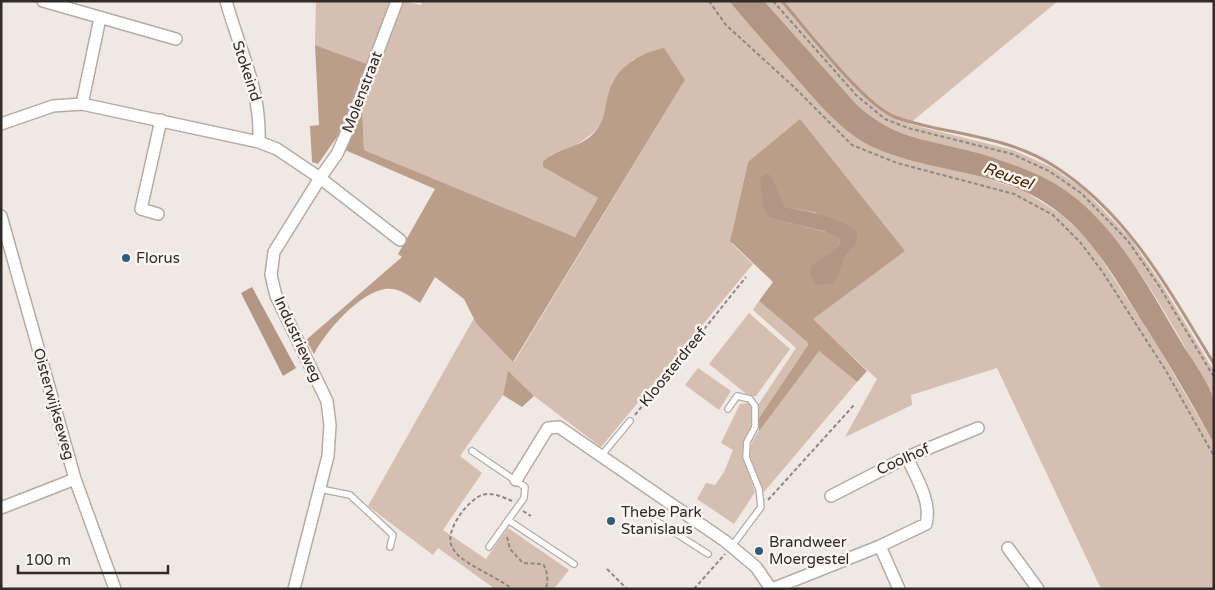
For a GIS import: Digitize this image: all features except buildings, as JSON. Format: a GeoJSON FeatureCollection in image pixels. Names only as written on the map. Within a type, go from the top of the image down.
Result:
{"type":"FeatureCollection","features":[{"type":"Feature","properties":{"kind":"street"},"geometry":{"type":"LineString","coordinates":[[43,1],[176,39]]}},
{"type":"Feature","properties":{"kind":"street","name":"Stokeind"},"geometry":{"type":"LineString","coordinates":[[226,1],[255,87],[259,114],[259,142]]}},
{"type":"Feature","properties":{"kind":"street","name":"Molenstraat"},"geometry":{"type":"LineString","coordinates":[[320,178],[337,154],[350,125],[397,1]]}},
{"type":"Feature","properties":{"kind":"street"},"geometry":{"type":"LineString","coordinates":[[82,104],[100,18]]}},
{"type":"Feature","properties":{"kind":"street"},"geometry":{"type":"LineString","coordinates":[[1,124],[53,106],[82,104],[259,142],[277,149],[320,178],[400,240]]}},
{"type":"Feature","properties":{"kind":"street"},"geometry":{"type":"LineString","coordinates":[[158,214],[141,209],[161,120]]}},
{"type":"Feature","properties":{"kind":"street","name":"Industrieweg"},"geometry":{"type":"LineString","coordinates":[[294,589],[328,456],[330,425],[327,401],[276,296],[271,275],[274,252],[320,178]]}},
{"type":"Feature","properties":{"kind":"street","name":"Oisterwijkseweg"},"geometry":{"type":"LineString","coordinates":[[1,216],[76,479],[115,589]]}},
{"type":"Feature","properties":{"kind":"street"},"geometry":{"type":"LineString","coordinates":[[516,480],[548,428],[559,427],[732,546],[756,567],[772,589],[880,546],[926,524],[927,503],[907,457]]}},
{"type":"Feature","properties":{"kind":"street","name":"Coolhof"},"geometry":{"type":"LineString","coordinates":[[831,496],[907,457],[978,428]]}},
{"type":"Feature","properties":{"kind":"street"},"geometry":{"type":"LineString","coordinates":[[1,508],[76,479]]}},
{"type":"Feature","properties":{"kind":"street"},"geometry":{"type":"LineString","coordinates":[[880,546],[899,589]]}},
{"type":"Feature","properties":{"kind":"street"},"geometry":{"type":"LineString","coordinates":[[1008,548],[1038,589]]}},
{"type":"Feature","properties":{"kind":"lane"},"geometry":{"type":"LineString","coordinates":[[728,408],[737,396],[750,399],[755,406],[755,427],[747,442],[746,457],[759,488],[761,507],[732,546]]}},
{"type":"Feature","properties":{"kind":"lane","name":"Kloosterdreef"},"geometry":{"type":"LineString","coordinates":[[601,456],[630,421]]}},
{"type":"Feature","properties":{"kind":"lane"},"geometry":{"type":"LineString","coordinates":[[472,451],[525,487],[524,498],[489,548]]}},
{"type":"Feature","properties":{"kind":"lane"},"geometry":{"type":"LineString","coordinates":[[320,489],[350,495],[393,535],[390,548]]}},
{"type":"Feature","properties":{"kind":"lane"},"geometry":{"type":"LineString","coordinates":[[656,520],[708,554]]}},
{"type":"Feature","properties":{"kind":"lane"},"geometry":{"type":"LineString","coordinates":[[507,521],[574,564]]}},
{"type":"Feature","properties":{"kind":"path"},"geometry":{"type":"LineString","coordinates":[[709,1],[726,25],[794,87],[852,145],[897,163],[1014,194],[1053,215],[1080,242],[1102,271],[1166,371],[1214,456]]}},
{"type":"Feature","properties":{"kind":"path"},"geometry":{"type":"LineString","coordinates":[[773,1],[856,95],[884,119],[908,128],[1012,154],[1049,171],[1081,193],[1128,241],[1159,286],[1214,377]]}},
{"type":"Feature","properties":{"kind":"path","name":"Kloosterdreef"},"geometry":{"type":"LineString","coordinates":[[630,421],[746,277]]}},
{"type":"Feature","properties":{"kind":"path"},"geometry":{"type":"LineString","coordinates":[[761,507],[854,405]]}},
{"type":"Feature","properties":{"kind":"path"},"geometry":{"type":"LineString","coordinates":[[512,589],[493,574],[460,557],[450,544],[452,526],[473,501],[482,495],[498,495],[511,501],[531,516]]}},
{"type":"Feature","properties":{"kind":"path"},"geometry":{"type":"LineString","coordinates":[[507,521],[506,536],[510,549],[523,563],[543,564],[546,569],[546,589]]}},
{"type":"Feature","properties":{"kind":"path"},"geometry":{"type":"LineString","coordinates":[[694,589],[732,546]]}},
{"type":"Feature","properties":{"kind":"path"},"geometry":{"type":"LineString","coordinates":[[607,569],[627,589]]}},
{"type":"Feature","properties":{"kind":"shaded area"},"geometry":{"type":"Polygon","coordinates":[[[316,1],[392,1],[367,64],[315,45],[316,1]]]}},
{"type":"Feature","properties":{"kind":"shaded area"},"geometry":{"type":"Polygon","coordinates":[[[402,1],[421,5],[422,1],[729,1],[837,121],[896,156],[974,174],[1024,191],[1062,215],[1092,244],[1160,350],[1214,444],[1214,589],[1101,589],[997,368],[911,395],[912,405],[845,437],[877,379],[812,319],[748,162],[732,231],[732,244],[753,264],[601,447],[534,396],[508,372],[503,395],[460,456],[482,473],[443,530],[486,559],[508,528],[569,570],[554,589],[495,589],[438,548],[433,555],[368,506],[474,318],[514,362],[685,80],[634,59],[613,81],[603,121],[593,133],[571,149],[550,155],[543,167],[598,198],[575,237],[364,150],[362,107],[402,1]]]}},
{"type":"Feature","properties":{"kind":"shaded area"},"geometry":{"type":"Polygon","coordinates":[[[764,1],[1058,1],[909,124],[1013,150],[1051,167],[1083,189],[1130,238],[1161,283],[1214,371],[1214,399],[1180,338],[1139,271],[1090,212],[1063,189],[1034,173],[983,154],[908,135],[882,124],[856,104],[764,1]]]}},
{"type":"Feature","properties":{"kind":"shaded area"},"geometry":{"type":"Polygon","coordinates":[[[315,45],[367,64],[339,134],[318,164],[312,162],[310,126],[319,125],[315,45]]]}},
{"type":"Feature","properties":{"kind":"shaded area"},"geometry":{"type":"Polygon","coordinates":[[[664,48],[685,80],[513,362],[476,323],[464,299],[435,277],[420,303],[395,289],[385,289],[364,298],[334,325],[314,354],[306,340],[402,257],[398,254],[435,189],[345,150],[358,122],[362,107],[364,150],[575,237],[598,198],[543,167],[543,162],[553,154],[580,143],[593,134],[604,116],[609,91],[621,70],[641,56],[664,48]]]}},
{"type":"Feature","properties":{"kind":"shaded area"},"geometry":{"type":"Polygon","coordinates":[[[800,119],[905,251],[813,319],[867,371],[857,382],[819,351],[759,431],[759,418],[808,345],[807,342],[759,301],[773,282],[730,241],[748,162],[800,119]],[[771,175],[769,218],[834,234],[839,238],[840,244],[836,248],[810,266],[842,262],[857,243],[815,212],[783,207],[771,175]]]}},
{"type":"Feature","properties":{"kind":"shaded area"},"geometry":{"type":"Polygon","coordinates":[[[759,301],[807,342],[808,345],[759,418],[758,405],[796,348],[753,310],[759,301]]]}},
{"type":"Feature","properties":{"kind":"shaded area"},"geometry":{"type":"Polygon","coordinates":[[[749,313],[790,349],[756,396],[749,396],[709,364],[749,313]]]}},
{"type":"Feature","properties":{"kind":"shaded area"},"geometry":{"type":"Polygon","coordinates":[[[819,351],[857,382],[764,492],[750,460],[750,449],[753,441],[780,400],[819,351]]]}},
{"type":"Feature","properties":{"kind":"shaded area"},"geometry":{"type":"Polygon","coordinates":[[[698,368],[731,391],[719,410],[685,385],[698,368]]]}},
{"type":"Feature","properties":{"kind":"shaded area"},"geometry":{"type":"Polygon","coordinates":[[[508,371],[534,396],[522,407],[503,395],[508,371]]]}},
{"type":"Feature","properties":{"kind":"shaded area"},"geometry":{"type":"Polygon","coordinates":[[[749,403],[753,407],[753,423],[743,445],[743,455],[755,492],[734,524],[697,499],[706,483],[715,485],[724,472],[733,450],[721,443],[740,404],[749,403]]]}},
{"type":"Feature","properties":{"kind":"water","name":"Reusel"},"geometry":{"type":"Polygon","coordinates":[[[729,1],[764,1],[856,104],[882,124],[908,135],[983,154],[1034,173],[1059,186],[1082,203],[1102,223],[1137,269],[1208,385],[1214,403],[1214,444],[1188,396],[1112,273],[1090,243],[1065,217],[1030,194],[1008,185],[897,156],[863,142],[851,134],[819,104],[729,1]]]}},
{"type":"Feature","properties":{"kind":"water"},"geometry":{"type":"Polygon","coordinates":[[[766,174],[771,175],[784,207],[831,218],[857,232],[857,243],[845,256],[839,274],[833,283],[817,285],[810,276],[810,266],[836,248],[840,244],[839,238],[824,231],[769,218],[764,210],[760,178],[766,174]]]}},
{"type":"Feature","properties":{"kind":"water"},"geometry":{"type":"Polygon","coordinates":[[[252,287],[296,368],[283,376],[241,293],[252,287]]]}},
{"type":"Feature","properties":{"kind":"waterway"},"geometry":{"type":"LineString","coordinates":[[782,1],[836,65],[882,110],[910,122],[996,141],[1026,151],[1054,166],[1080,185],[1104,206],[1145,255],[1214,364]]}},
{"type":"Feature","properties":{"kind":"place","name":"Florus"},"geometry":{"type":"Point","coordinates":[126,258]}},
{"type":"Feature","properties":{"kind":"place","name":"Thebe Park Stanislaus"},"geometry":{"type":"Point","coordinates":[611,521]}},
{"type":"Feature","properties":{"kind":"place","name":"Brandweer Moergestel"},"geometry":{"type":"Point","coordinates":[759,551]}}]}
